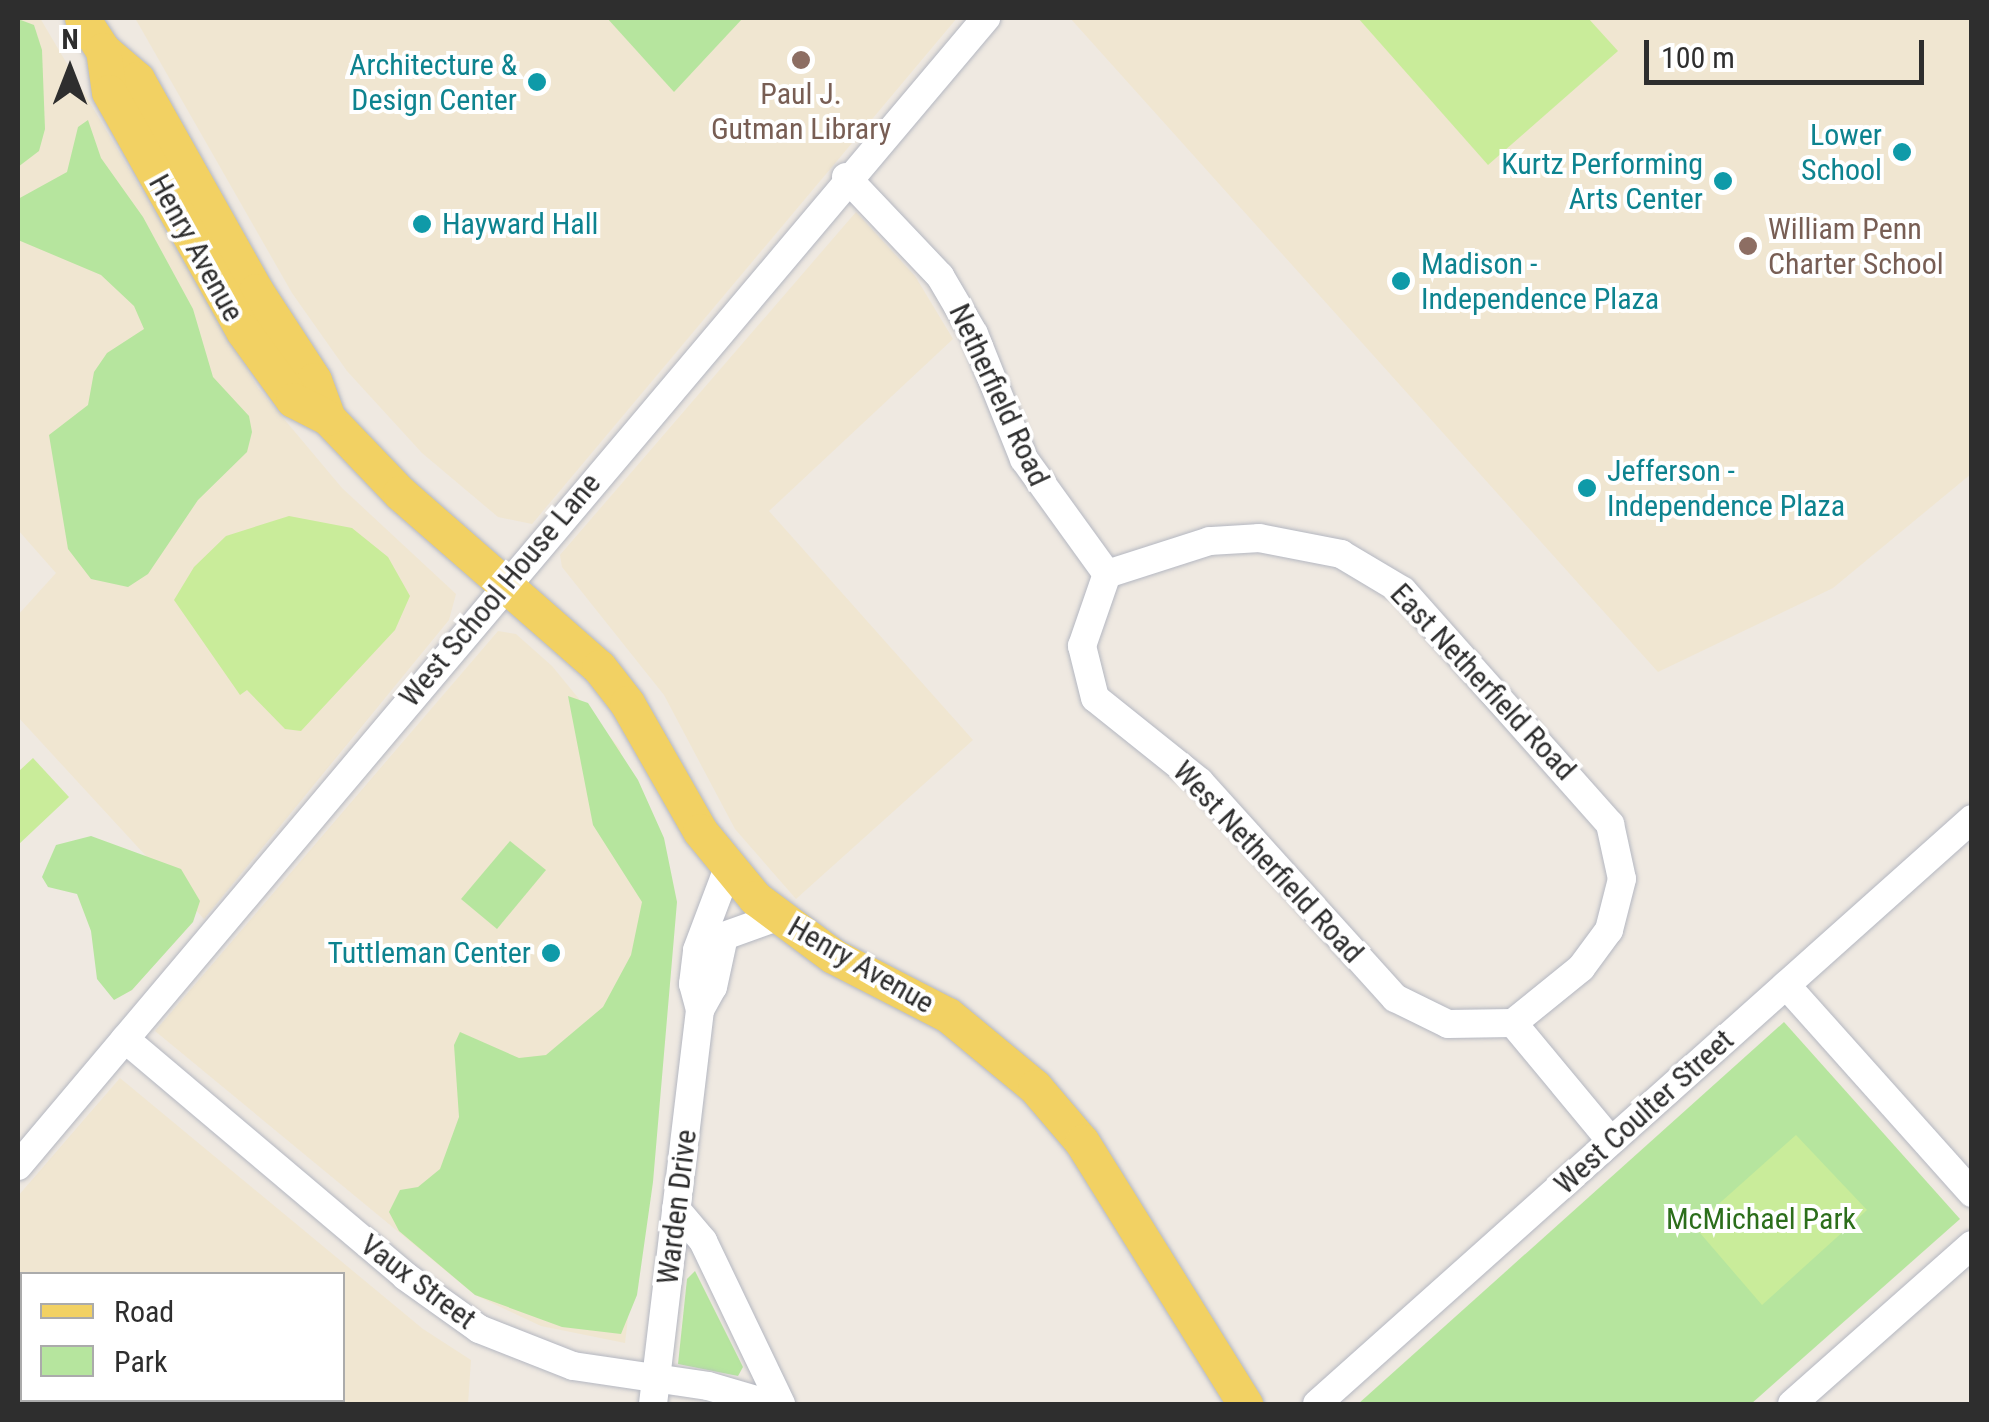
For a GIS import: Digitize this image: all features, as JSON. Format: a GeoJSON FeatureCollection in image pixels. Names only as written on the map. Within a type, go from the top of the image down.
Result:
{"type":"FeatureCollection","features":[{"type":"Feature","properties":{"kind":"main road","name":"Henry Avenue"},"geometry":{"type":"LineString","coordinates":[[82,18],[103,50],[110,92],[243,331],[293,400],[328,418],[400,492],[506,582],[615,686],[728,868],[777,917],[833,956],[948,1015],[1035,1087],[1082,1142],[1245,1404]]}},
{"type":"Feature","properties":{"kind":"street","name":"West School House Lane"},"geometry":{"type":"LineString","coordinates":[[21,1155],[125,1039],[846,177],[986,18]]}},
{"type":"Feature","properties":{"kind":"street","name":"Netherfield Road"},"geometry":{"type":"LineString","coordinates":[[846,177],[940,276],[974,334],[1024,459],[1107,574]]}},
{"type":"Feature","properties":{"kind":"street","name":"East Netherfield Road"},"geometry":{"type":"LineString","coordinates":[[1107,574],[1210,542],[1286,540],[1365,566],[1420,608],[1599,809],[1620,860],[1619,898],[1602,942],[1513,1023]]}},
{"type":"Feature","properties":{"kind":"street","name":"West Netherfield Road"},"geometry":{"type":"LineString","coordinates":[[1107,574],[1082,646],[1086,681],[1105,711],[1200,782],[1395,998],[1448,1024],[1513,1023]]}},
{"type":"Feature","properties":{"kind":"street","name":"West Coulter Street"},"geometry":{"type":"LineString","coordinates":[[1316,1404],[1972,819]]}},
{"type":"Feature","properties":{"kind":"street","name":"Warden Drive"},"geometry":{"type":"LineString","coordinates":[[700,1010],[693,984],[697,950],[728,868]]}},
{"type":"Feature","properties":{"kind":"street","name":"Warden Drive"},"geometry":{"type":"LineString","coordinates":[[655,1392],[700,1010],[712,987],[724,936],[777,917]]}},
{"type":"Feature","properties":{"kind":"street"},"geometry":{"type":"LineString","coordinates":[[1786,985],[1972,1193]]}},
{"type":"Feature","properties":{"kind":"street"},"geometry":{"type":"LineString","coordinates":[[1513,1023],[1612,1140]]}},
{"type":"Feature","properties":{"kind":"street","name":"Vaux Street"},"geometry":{"type":"LineString","coordinates":[[125,1039],[469,1323],[543,1358],[655,1392],[770,1404]]}},
{"type":"Feature","properties":{"kind":"street"},"geometry":{"type":"LineString","coordinates":[[676,1209],[704,1241],[781,1404]]}},
{"type":"Feature","properties":{"kind":"street"},"geometry":{"type":"LineString","coordinates":[[1792,1404],[1972,1245]]}},
{"type":"Feature","properties":{"kind":"shaded area"},"geometry":{"type":"Polygon","coordinates":[[[18,18],[40,18],[258,388],[342,488],[456,594],[449,620],[204,919],[18,717],[18,615],[56,573],[18,530],[18,18]]]}},
{"type":"Feature","properties":{"kind":"shaded area"},"geometry":{"type":"Polygon","coordinates":[[[135,18],[957,18],[532,524],[498,517],[422,453],[347,371],[292,293],[135,18]]]}},
{"type":"Feature","properties":{"kind":"shaded area"},"geometry":{"type":"Polygon","coordinates":[[[1070,18],[1971,18],[1971,474],[1833,588],[1658,672],[1070,18]]]}},
{"type":"Feature","properties":{"kind":"shaded area"},"geometry":{"type":"Polygon","coordinates":[[[856,212],[915,276],[953,339],[769,511],[973,740],[796,899],[735,829],[664,695],[562,567],[560,555],[856,212]]]}},
{"type":"Feature","properties":{"kind":"shaded area"},"geometry":{"type":"Polygon","coordinates":[[[498,631],[516,634],[552,666],[620,749],[665,1002],[625,1343],[541,1326],[475,1295],[155,1031],[498,631]]]}},
{"type":"Feature","properties":{"kind":"shaded area"},"geometry":{"type":"Polygon","coordinates":[[[120,1078],[423,1329],[471,1360],[468,1404],[18,1404],[18,1196],[120,1078]]]}},
{"type":"Feature","properties":{"kind":"green space"},"geometry":{"type":"Polygon","coordinates":[[[607,18],[743,18],[674,92],[607,18]]]}},
{"type":"Feature","properties":{"kind":"green space"},"geometry":{"type":"Polygon","coordinates":[[[1358,18],[1588,18],[1618,51],[1488,165],[1358,18]]]}},
{"type":"Feature","properties":{"kind":"green space"},"geometry":{"type":"Polygon","coordinates":[[[18,19],[34,25],[42,50],[45,129],[39,151],[18,167],[18,19]]]}},
{"type":"Feature","properties":{"kind":"green space"},"geometry":{"type":"Polygon","coordinates":[[[88,120],[101,158],[143,217],[193,309],[213,377],[249,416],[252,432],[247,452],[198,500],[148,574],[128,587],[91,579],[68,549],[49,435],[88,405],[94,372],[107,353],[144,329],[134,306],[101,275],[18,240],[18,199],[67,172],[78,127],[88,120]]]}},
{"type":"Feature","properties":{"kind":"green space"},"geometry":{"type":"Polygon","coordinates":[[[289,516],[352,528],[388,557],[410,596],[395,630],[301,731],[285,729],[247,690],[240,695],[174,600],[194,567],[226,536],[289,516]]]}},
{"type":"Feature","properties":{"kind":"green space"},"geometry":{"type":"Polygon","coordinates":[[[568,696],[588,703],[638,780],[664,838],[677,902],[653,1182],[637,1295],[621,1334],[562,1327],[475,1295],[399,1231],[389,1212],[400,1190],[418,1187],[440,1169],[459,1117],[454,1045],[460,1032],[519,1058],[546,1055],[603,1007],[631,955],[642,902],[593,825],[568,696]]]}},
{"type":"Feature","properties":{"kind":"green space"},"geometry":{"type":"Polygon","coordinates":[[[33,758],[69,797],[18,845],[18,772],[33,758]]]}},
{"type":"Feature","properties":{"kind":"green space"},"geometry":{"type":"Polygon","coordinates":[[[91,836],[181,869],[200,901],[193,922],[132,990],[114,1000],[97,979],[91,931],[77,894],[48,887],[42,877],[56,845],[91,836]]]}},
{"type":"Feature","properties":{"kind":"green space"},"geometry":{"type":"Polygon","coordinates":[[[510,841],[546,870],[497,929],[461,899],[510,841]]]}},
{"type":"Feature","properties":{"kind":"green space","name":"McMichael Park"},"geometry":{"type":"Polygon","coordinates":[[[1784,1022],[1960,1219],[1751,1404],[1358,1404],[1784,1022]]]}},
{"type":"Feature","properties":{"kind":"green space"},"geometry":{"type":"Polygon","coordinates":[[[1796,1135],[1867,1210],[1762,1305],[1694,1226],[1796,1135]]]}},
{"type":"Feature","properties":{"kind":"green space"},"geometry":{"type":"Polygon","coordinates":[[[695,1271],[743,1367],[738,1376],[678,1364],[687,1279],[695,1271]]]}},
{"type":"Feature","properties":{"kind":"place","name":"Paul J. Gutman Library"},"geometry":{"type":"Point","coordinates":[801,60]}},
{"type":"Feature","properties":{"kind":"place","name":"Architecture & Design Center"},"geometry":{"type":"Point","coordinates":[537,82]}},
{"type":"Feature","properties":{"kind":"place","name":"Lower School"},"geometry":{"type":"Point","coordinates":[1902,152]}},
{"type":"Feature","properties":{"kind":"place","name":"Kurtz Performing Arts Center"},"geometry":{"type":"Point","coordinates":[1723,181]}},
{"type":"Feature","properties":{"kind":"place","name":"Hayward Hall"},"geometry":{"type":"Point","coordinates":[422,224]}},
{"type":"Feature","properties":{"kind":"place","name":"William Penn Charter School"},"geometry":{"type":"Point","coordinates":[1748,246]}},
{"type":"Feature","properties":{"kind":"place","name":"Madison - Independence Plaza"},"geometry":{"type":"Point","coordinates":[1401,281]}},
{"type":"Feature","properties":{"kind":"place","name":"Jefferson - Independence Plaza"},"geometry":{"type":"Point","coordinates":[1587,488]}},
{"type":"Feature","properties":{"kind":"place","name":"Tuttleman Center"},"geometry":{"type":"Point","coordinates":[551,953]}}]}
